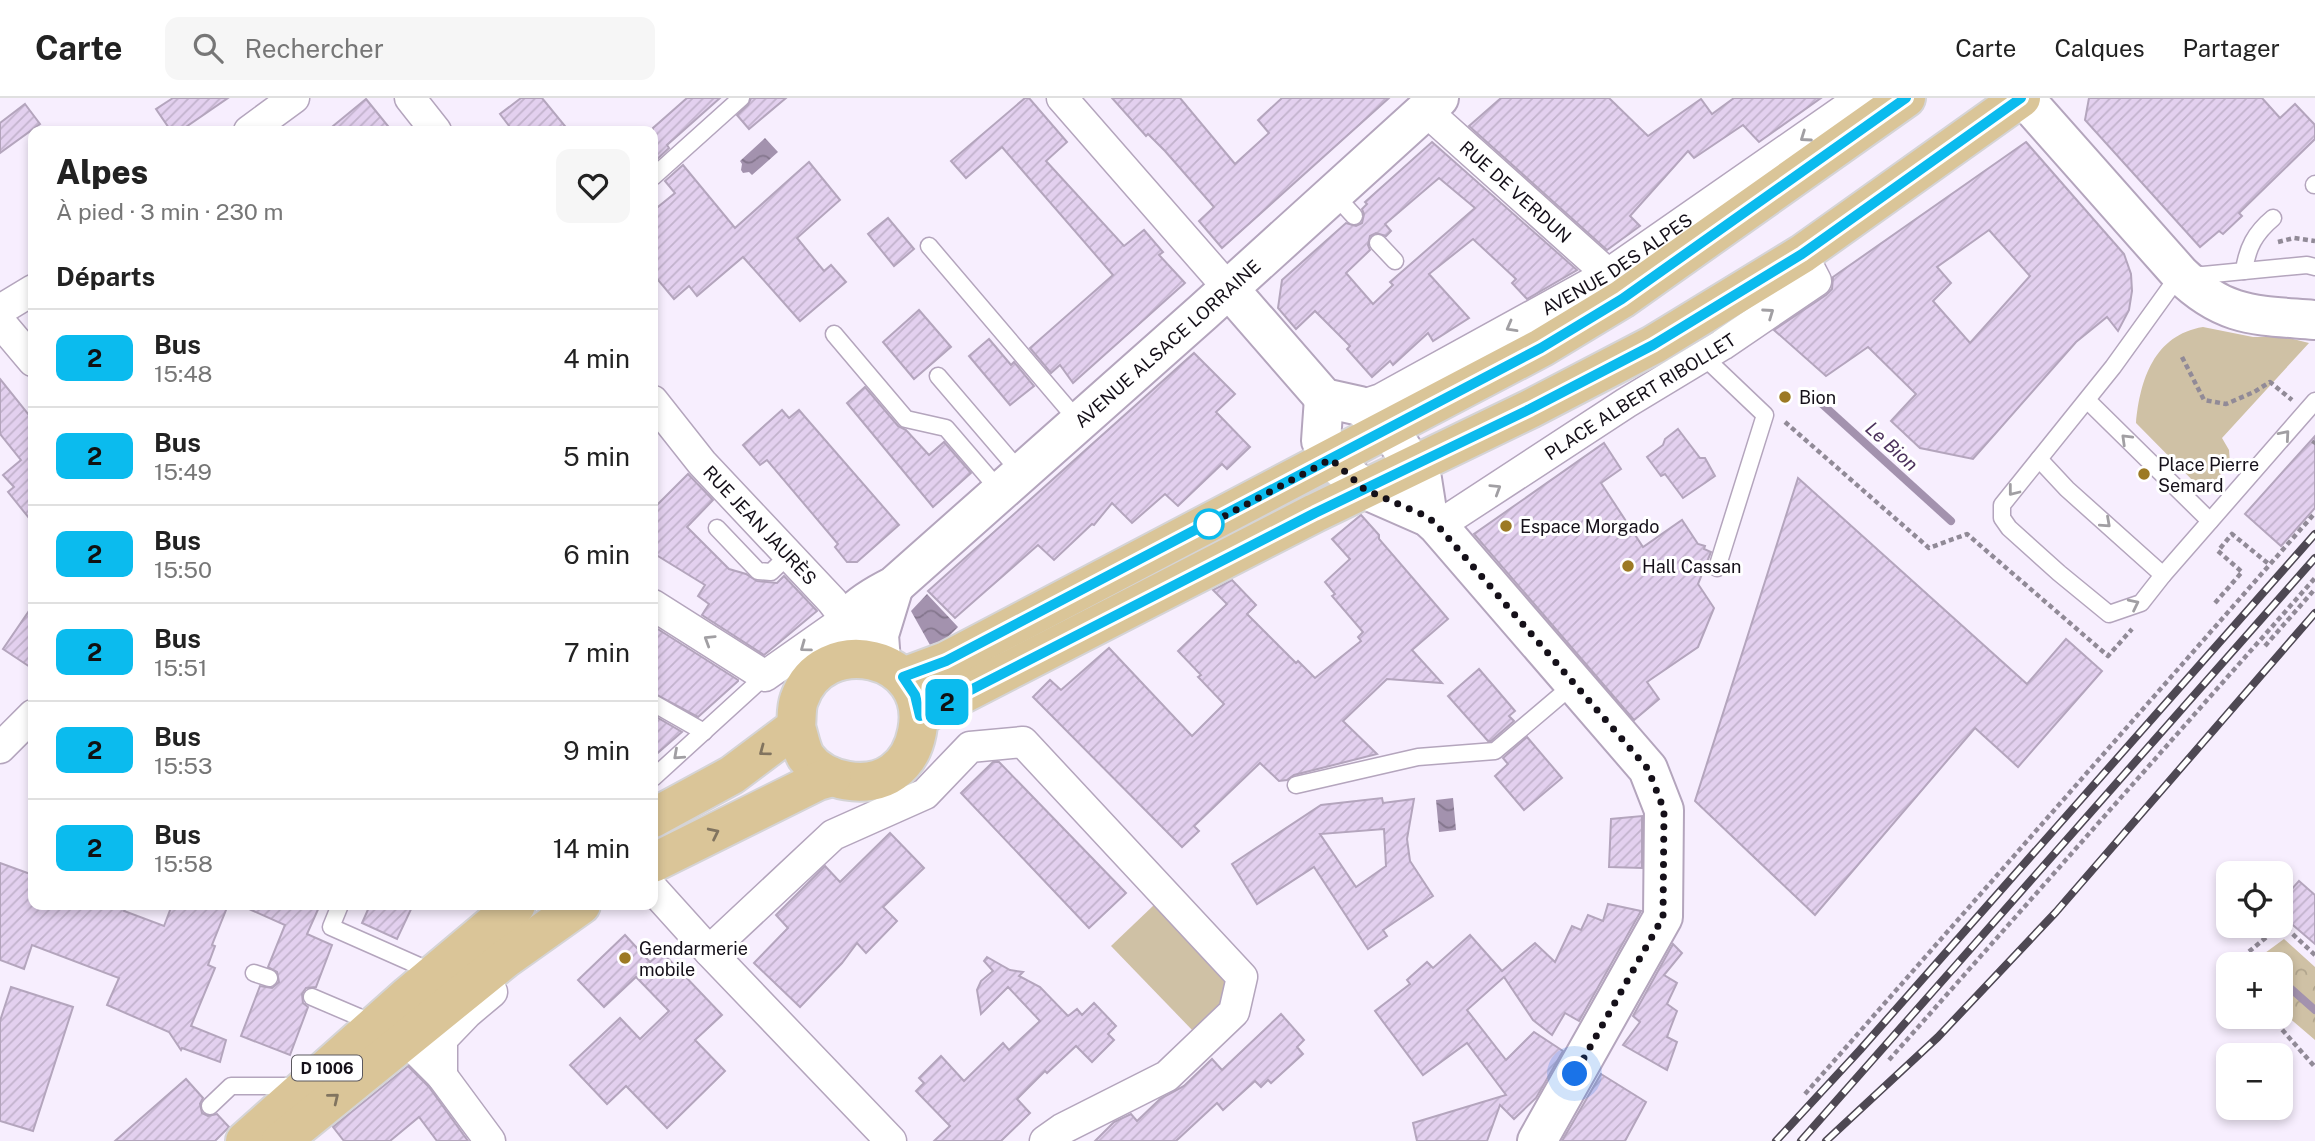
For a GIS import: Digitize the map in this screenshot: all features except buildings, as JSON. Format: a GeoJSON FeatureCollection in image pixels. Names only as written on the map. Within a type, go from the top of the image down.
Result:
{"type":"FeatureCollection","features":[{"type":"Feature","properties":{"kind":"main road","name":"AVENUE DES ALPES"},"geometry":{"type":"LineString","coordinates":[[796,727],[799,699],[814,676],[837,662],[859,658],[877,648],[946,661],[1331,459],[1358,411],[1541,348],[1622,299],[1906,98]]}},
{"type":"Feature","properties":{"kind":"main road"},"geometry":{"type":"LineString","coordinates":[[920,716],[1653,345],[1802,254],[2022,98]]}},
{"type":"Feature","properties":{"kind":"main road"},"geometry":{"type":"LineString","coordinates":[[658,861],[818,781],[832,778],[862,783],[892,773],[913,750],[920,716],[915,695],[877,648]]}},
{"type":"Feature","properties":{"kind":"main road"},"geometry":{"type":"LineString","coordinates":[[658,815],[732,775],[796,727],[807,757],[832,778]]}},
{"type":"Feature","properties":{"kind":"main road","name":"D 1006"},"geometry":{"type":"LineString","coordinates":[[246,1141],[502,914]]}},
{"type":"Feature","properties":{"kind":"main road","name":"D 1006"},"geometry":{"type":"LineString","coordinates":[[281,1141],[505,959],[566,915]]}},
{"type":"Feature","properties":{"kind":"street"},"geometry":{"type":"LineString","coordinates":[[256,126],[294,98]]}},
{"type":"Feature","properties":{"kind":"street"},"geometry":{"type":"LineString","coordinates":[[410,98],[432,126]]}},
{"type":"Feature","properties":{"kind":"street"},"geometry":{"type":"LineString","coordinates":[[1062,98],[1229,289],[1413,465],[1422,480],[1433,521]]}},
{"type":"Feature","properties":{"kind":"street","name":"AVENUE DES ALPES"},"geometry":{"type":"LineString","coordinates":[[1358,411],[1608,274],[1861,98]]}},
{"type":"Feature","properties":{"kind":"street"},"geometry":{"type":"LineString","coordinates":[[2022,98],[2198,292],[2232,310],[2315,320]]}},
{"type":"Feature","properties":{"kind":"street","name":"AVENUE ALSACE LORRAINE"},"geometry":{"type":"LineString","coordinates":[[765,676],[877,648],[871,597],[894,586],[1229,289],[1343,205],[1432,104]]}},
{"type":"Feature","properties":{"kind":"street","name":"RUE DE VERDUN"},"geometry":{"type":"LineString","coordinates":[[1432,104],[1608,274]]}},
{"type":"Feature","properties":{"kind":"street","name":"PLACE ALBERT RIBOLLET"},"geometry":{"type":"LineString","coordinates":[[1433,521],[1703,356],[1816,281],[1802,254]]}},
{"type":"Feature","properties":{"kind":"street"},"geometry":{"type":"LineString","coordinates":[[0,310],[28,293]]}},
{"type":"Feature","properties":{"kind":"street"},"geometry":{"type":"LineString","coordinates":[[0,322],[28,355]]}},
{"type":"Feature","properties":{"kind":"street","name":"RUE JEAN JAURÈS"},"geometry":{"type":"LineString","coordinates":[[658,407],[702,463],[877,648]]}},
{"type":"Feature","properties":{"kind":"street"},"geometry":{"type":"LineString","coordinates":[[1358,411],[1321,441],[1331,459],[1364,489],[1433,521],[1648,769],[1664,810],[1663,917],[1537,1141]]}},
{"type":"Feature","properties":{"kind":"street"},"geometry":{"type":"LineString","coordinates":[[658,608],[765,676]]}},
{"type":"Feature","properties":{"kind":"street"},"geometry":{"type":"LineString","coordinates":[[0,748],[28,720]]}},
{"type":"Feature","properties":{"kind":"street"},"geometry":{"type":"LineString","coordinates":[[709,951],[833,835],[925,794],[970,747],[1023,742],[1242,977],[1234,1012],[1167,1076],[1062,1129],[1045,1141]]}},
{"type":"Feature","properties":{"kind":"street"},"geometry":{"type":"LineString","coordinates":[[658,828],[693,806],[708,789]]}},
{"type":"Feature","properties":{"kind":"street"},"geometry":{"type":"LineString","coordinates":[[658,895],[891,1141]]}},
{"type":"Feature","properties":{"kind":"street"},"geometry":{"type":"LineString","coordinates":[[490,1141],[442,1076],[415,1049],[418,1007],[502,914]]}},
{"type":"Feature","properties":{"kind":"street"},"geometry":{"type":"LineString","coordinates":[[442,1076],[442,1040],[467,1013],[527,962],[566,915]]}},
{"type":"Feature","properties":{"kind":"lane"},"geometry":{"type":"LineString","coordinates":[[658,173],[741,98]]}},
{"type":"Feature","properties":{"kind":"lane"},"geometry":{"type":"LineString","coordinates":[[2250,270],[2248,249],[2260,229],[2273,218]]}},
{"type":"Feature","properties":{"kind":"lane"},"geometry":{"type":"LineString","coordinates":[[1378,243],[1395,261]]}},
{"type":"Feature","properties":{"kind":"lane"},"geometry":{"type":"LineString","coordinates":[[929,246],[1079,422]]}},
{"type":"Feature","properties":{"kind":"lane"},"geometry":{"type":"LineString","coordinates":[[2311,406],[2141,603],[2109,614],[2059,573],[2009,528],[2002,518],[2002,505],[2136,337],[2180,274],[2307,265],[2315,267]]}},
{"type":"Feature","properties":{"kind":"lane"},"geometry":{"type":"LineString","coordinates":[[834,334],[906,419],[946,428],[1011,483]]}},
{"type":"Feature","properties":{"kind":"lane"},"geometry":{"type":"LineString","coordinates":[[1703,356],[1765,415],[1717,568]]}},
{"type":"Feature","properties":{"kind":"lane"},"geometry":{"type":"LineString","coordinates":[[938,376],[1011,483]]}},
{"type":"Feature","properties":{"kind":"lane"},"geometry":{"type":"LineString","coordinates":[[2087,400],[2210,521]]}},
{"type":"Feature","properties":{"kind":"lane"},"geometry":{"type":"LineString","coordinates":[[2039,459],[2067,489],[2163,575]]}},
{"type":"Feature","properties":{"kind":"lane"},"geometry":{"type":"LineString","coordinates":[[717,528],[758,571],[771,572],[789,555]]}},
{"type":"Feature","properties":{"kind":"lane","name":"AVENUE ALSACE LORRAINE"},"geometry":{"type":"LineString","coordinates":[[658,773],[765,676]]}},
{"type":"Feature","properties":{"kind":"lane"},"geometry":{"type":"LineString","coordinates":[[1296,785],[1418,757],[1495,751],[1574,684]]}},
{"type":"Feature","properties":{"kind":"lane"},"geometry":{"type":"LineString","coordinates":[[658,706],[704,732]]}},
{"type":"Feature","properties":{"kind":"lane"},"geometry":{"type":"LineString","coordinates":[[338,910],[331,927],[435,973]]}},
{"type":"Feature","properties":{"kind":"lane"},"geometry":{"type":"LineString","coordinates":[[312,997],[359,1017],[370,1030]]}},
{"type":"Feature","properties":{"kind":"lane"},"geometry":{"type":"LineString","coordinates":[[210,1106],[231,1086],[307,1086]]}},
{"type":"Feature","properties":{"kind":"path"},"geometry":{"type":"LineString","coordinates":[[2182,357],[2204,400],[2226,404],[2270,382],[2311,406]]}},
{"type":"Feature","properties":{"kind":"path"},"geometry":{"type":"LineString","coordinates":[[1805,1094],[2315,513]]}},
{"type":"Feature","properties":{"kind":"path"},"geometry":{"type":"LineString","coordinates":[[2216,601],[2242,572],[2218,551],[2232,534],[2270,565]]}},
{"type":"Feature","properties":{"kind":"path"},"geometry":{"type":"LineString","coordinates":[[1889,1060],[2315,578]]}},
{"type":"Feature","properties":{"kind":"path"},"geometry":{"type":"LineString","coordinates":[[2267,645],[2315,589]]}},
{"type":"Feature","properties":{"kind":"path"},"geometry":{"type":"LineString","coordinates":[[2293,936],[2315,955]]}},
{"type":"Feature","properties":{"kind":"path"},"geometry":{"type":"LineString","coordinates":[[2250,952],[2266,938]]}},
{"type":"Feature","properties":{"kind":"path"},"geometry":{"type":"LineString","coordinates":[[2282,1029],[2315,1067]]}},
{"type":"Feature","properties":{"kind":"green space"},"geometry":{"type":"Polygon","coordinates":[[[2203,327],[2253,337],[2285,337],[2309,343],[2222,438],[2229,450],[2230,463],[2205,493],[2136,423],[2146,376],[2161,350],[2172,339],[2203,327]]]}},
{"type":"Feature","properties":{"kind":"green space"},"geometry":{"type":"Polygon","coordinates":[[[1154,905],[1238,992],[1195,1033],[1111,946],[1154,905]]]}},
{"type":"Feature","properties":{"kind":"green space"},"geometry":{"type":"Polygon","coordinates":[[[2284,939],[2315,967],[2315,1040],[2293,1021],[2293,952],[2266,952],[2284,939]]]}},
{"type":"Feature","properties":{"kind":"water"},"geometry":{"type":"Polygon","coordinates":[[[765,138],[778,152],[752,175],[749,172],[743,173],[740,161],[765,138]]]}},
{"type":"Feature","properties":{"kind":"water"},"geometry":{"type":"Polygon","coordinates":[[[927,594],[958,627],[946,639],[930,645],[911,611],[927,594]]]}},
{"type":"Feature","properties":{"kind":"water"},"geometry":{"type":"Polygon","coordinates":[[[1453,798],[1456,830],[1439,832],[1436,800],[1453,798]]]}},
{"type":"Feature","properties":{"kind":"waterway","name":"Le Bion"},"geometry":{"type":"LineString","coordinates":[[1811,394],[1951,521]]}},
{"type":"Feature","properties":{"kind":"waterway","name":"Le Bion"},"geometry":{"type":"LineString","coordinates":[[2293,991],[2315,1010]]}},
{"type":"Feature","properties":{"kind":"railway"},"geometry":{"type":"LineString","coordinates":[[1776,1141],[1860,1050],[2315,534]]}},
{"type":"Feature","properties":{"kind":"railway"},"geometry":{"type":"LineString","coordinates":[[1801,1141],[2315,558]]}},
{"type":"Feature","properties":{"kind":"railway"},"geometry":{"type":"LineString","coordinates":[[1826,1141],[1938,1037],[2056,912],[2315,613]]}},
{"type":"Feature","properties":{"kind":"bus line","name":"2"},"geometry":{"type":"LineString","coordinates":[[1906,98],[1622,299],[1541,348],[946,661],[903,677],[915,695],[920,716],[1315,513],[1530,409],[1653,345],[1802,254],[2021,98]]}},
{"type":"Feature","properties":{"kind":"place","name":"Bion"},"geometry":{"type":"Point","coordinates":[1785,397]}},
{"type":"Feature","properties":{"kind":"place","name":"Place Pierre Semard"},"geometry":{"type":"Point","coordinates":[2144,474]}},
{"type":"Feature","properties":{"kind":"place","name":"Espace Morgado"},"geometry":{"type":"Point","coordinates":[1506,526]}},
{"type":"Feature","properties":{"kind":"place","name":"Hall Cassan"},"geometry":{"type":"Point","coordinates":[1628,566]}},
{"type":"Feature","properties":{"kind":"place","name":"Gendarmerie mobile"},"geometry":{"type":"Point","coordinates":[625,958]}},
{"type":"Feature","properties":{"kind":"route"},"geometry":{"type":"LineString","coordinates":[[1209,524],[1206,526],[1331,459],[1364,489],[1428,517],[1438,526],[1648,769],[1664,810],[1663,917],[1575,1074]]}}]}
